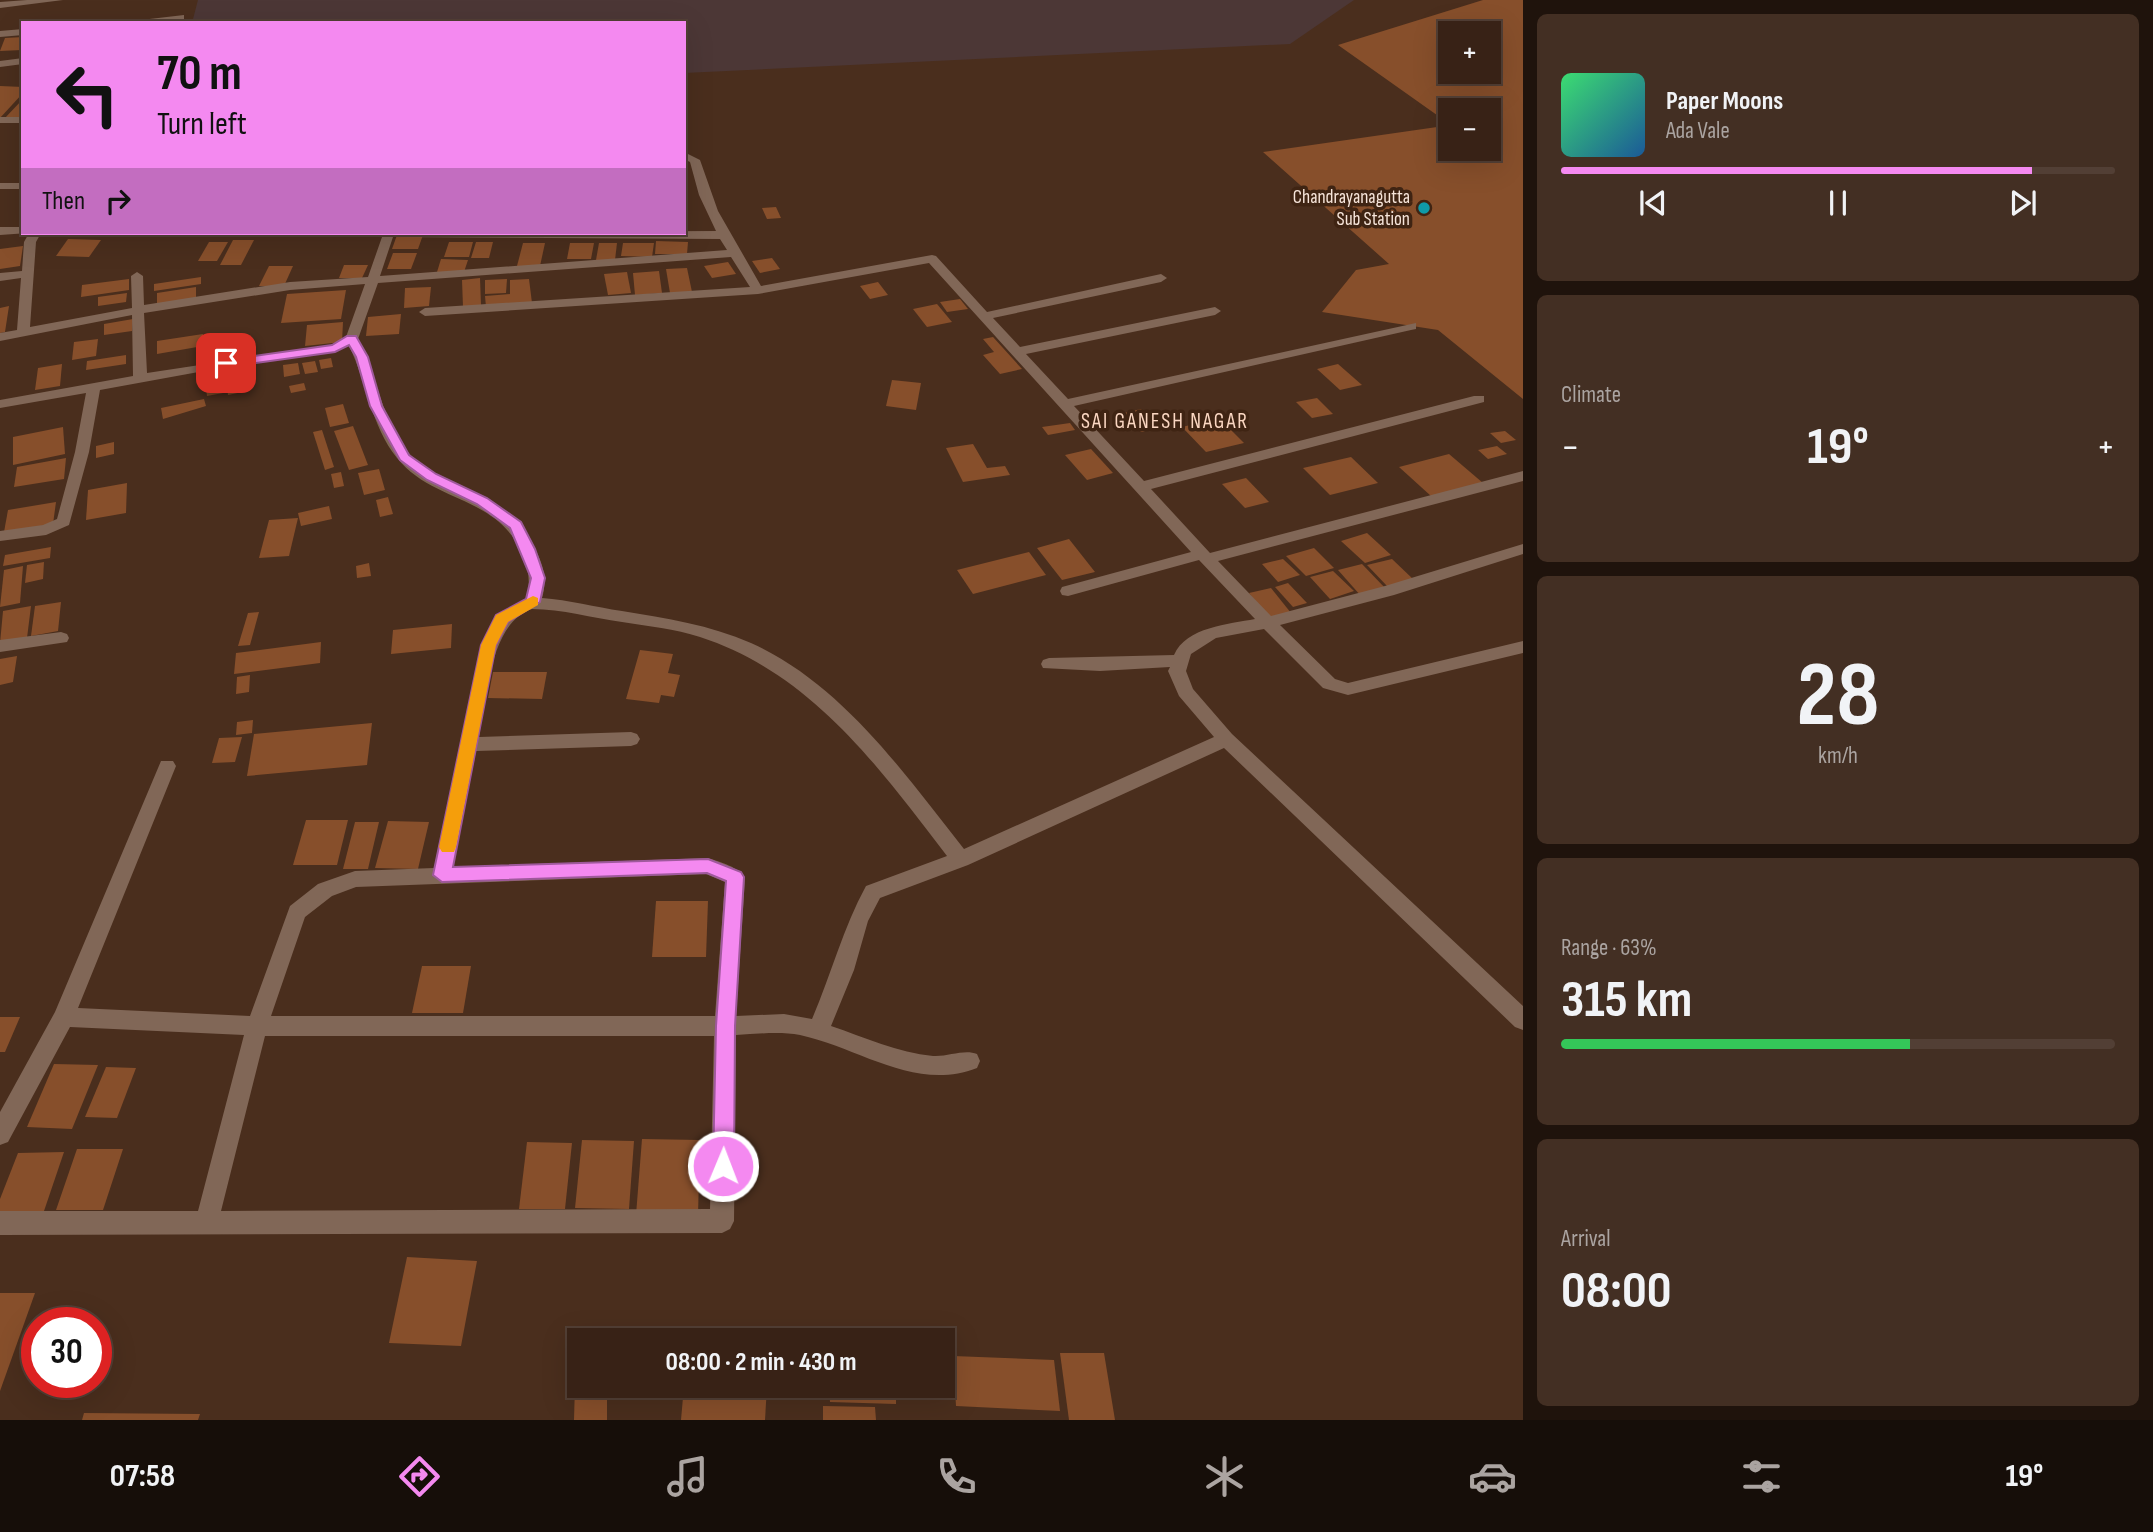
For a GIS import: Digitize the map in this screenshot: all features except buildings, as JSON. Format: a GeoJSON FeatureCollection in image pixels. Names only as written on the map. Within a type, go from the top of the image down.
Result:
{"type":"FeatureCollection","features":[{"type":"Feature","properties":{"kind":"street"},"geometry":{"type":"LineString","coordinates":[[0,5],[59,0]]}},
{"type":"Feature","properties":{"kind":"street"},"geometry":{"type":"LineString","coordinates":[[139,21],[181,17]]}},
{"type":"Feature","properties":{"kind":"street"},"geometry":{"type":"LineString","coordinates":[[0,34],[21,32]]}},
{"type":"Feature","properties":{"kind":"street"},"geometry":{"type":"LineString","coordinates":[[0,64],[21,61]]}},
{"type":"Feature","properties":{"kind":"street"},"geometry":{"type":"LineString","coordinates":[[0,120],[21,120]]}},
{"type":"Feature","properties":{"kind":"street"},"geometry":{"type":"LineString","coordinates":[[686,156],[695,160],[696,187],[758,290]]}},
{"type":"Feature","properties":{"kind":"street"},"geometry":{"type":"LineString","coordinates":[[0,186],[21,186]]}},
{"type":"Feature","properties":{"kind":"street"},"geometry":{"type":"LineString","coordinates":[[0,231],[21,231]]}},
{"type":"Feature","properties":{"kind":"street"},"geometry":{"type":"LineString","coordinates":[[23,334],[30,242],[34,235]]}},
{"type":"Feature","properties":{"kind":"street"},"geometry":{"type":"LineString","coordinates":[[0,404],[226,363],[335,348],[352,338],[388,235]]}},
{"type":"Feature","properties":{"kind":"street"},"geometry":{"type":"LineString","coordinates":[[686,235],[724,235]]}},
{"type":"Feature","properties":{"kind":"street"},"geometry":{"type":"LineString","coordinates":[[0,337],[139,310],[290,286],[370,283],[734,253]]}},
{"type":"Feature","properties":{"kind":"street"},"geometry":{"type":"LineString","coordinates":[[425,312],[758,290],[932,259],[1139,487],[1329,684],[1348,689],[1523,647]]}},
{"type":"Feature","properties":{"kind":"street"},"geometry":{"type":"LineString","coordinates":[[0,277],[27,274]]}},
{"type":"Feature","properties":{"kind":"street"},"geometry":{"type":"LineString","coordinates":[[137,276],[140,380]]}},
{"type":"Feature","properties":{"kind":"street"},"geometry":{"type":"LineString","coordinates":[[984,316],[1161,278]]}},
{"type":"Feature","properties":{"kind":"street"},"geometry":{"type":"LineString","coordinates":[[1017,352],[1215,311]]}},
{"type":"Feature","properties":{"kind":"street"},"geometry":{"type":"LineString","coordinates":[[1064,404],[1411,326]]}},
{"type":"Feature","properties":{"kind":"street"},"geometry":{"type":"LineString","coordinates":[[352,338],[362,357],[376,406],[404,458],[432,477],[482,501],[516,526],[538,578],[533,602]]}},
{"type":"Feature","properties":{"kind":"street"},"geometry":{"type":"LineString","coordinates":[[0,536],[46,530],[64,522],[82,452],[93,389]]}},
{"type":"Feature","properties":{"kind":"street"},"geometry":{"type":"LineString","coordinates":[[1139,487],[1479,399]]}},
{"type":"Feature","properties":{"kind":"street"},"geometry":{"type":"LineString","coordinates":[[1068,591],[1523,476]]}},
{"type":"Feature","properties":{"kind":"street"},"geometry":{"type":"LineString","coordinates":[[1523,549],[1388,591],[1268,623],[1212,633],[1195,642],[1178,661],[1177,671],[1185,692],[1226,739],[1523,1020]]}},
{"type":"Feature","properties":{"kind":"street"},"geometry":{"type":"LineString","coordinates":[[442,875],[489,645],[502,619],[533,602],[704,632],[762,656],[803,681],[862,734],[961,859]]}},
{"type":"Feature","properties":{"kind":"street"},"geometry":{"type":"LineString","coordinates":[[0,646],[61,638]]}},
{"type":"Feature","properties":{"kind":"street"},"geometry":{"type":"LineString","coordinates":[[1049,663],[1100,665],[1178,661]]}},
{"type":"Feature","properties":{"kind":"street"},"geometry":{"type":"LineString","coordinates":[[469,744],[631,739]]}},
{"type":"Feature","properties":{"kind":"street"},"geometry":{"type":"LineString","coordinates":[[818,1031],[844,971],[858,920],[873,892],[961,859],[1226,739]]}},
{"type":"Feature","properties":{"kind":"street"},"geometry":{"type":"LineString","coordinates":[[0,1134],[64,1017],[167,766]]}},
{"type":"Feature","properties":{"kind":"street"},"geometry":{"type":"LineString","coordinates":[[0,1223],[207,1220],[722,1221],[725,1026],[735,877],[725,870],[708,866],[355,879],[325,890],[297,912],[257,1026],[207,1220]]}},
{"type":"Feature","properties":{"kind":"street"},"geometry":{"type":"LineString","coordinates":[[64,1017],[257,1026],[798,1026],[914,1065],[962,1065],[969,1061]]}},
{"type":"Feature","properties":{"kind":"shaded area"},"geometry":{"type":"Polygon","coordinates":[[[198,0],[1354,0],[1290,44],[686,73],[686,21],[193,21],[198,0]]]}},
{"type":"Feature","properties":{"kind":"slow traffic"},"geometry":{"type":"LineString","coordinates":[[448,847],[489,645],[502,619],[515,609],[533,602]]}},
{"type":"Feature","properties":{"kind":"place","name":"Chandrayanagutta Sub Station"},"geometry":{"type":"Point","coordinates":[1424,208]}},
{"type":"Feature","properties":{"kind":"district","name":"SAI GANESH NAGAR"},"geometry":{"type":"Point","coordinates":[1165,421]}},
{"type":"Feature","properties":{"kind":"route"},"geometry":{"type":"LineString","coordinates":[[226,363],[335,348],[352,338],[362,357],[376,406],[404,458],[432,477],[482,501],[516,526],[528,549],[538,578],[538,589],[533,602],[515,609],[502,619],[489,645],[442,875],[708,866],[725,870],[735,877],[725,1026],[723,1166]]}}]}
